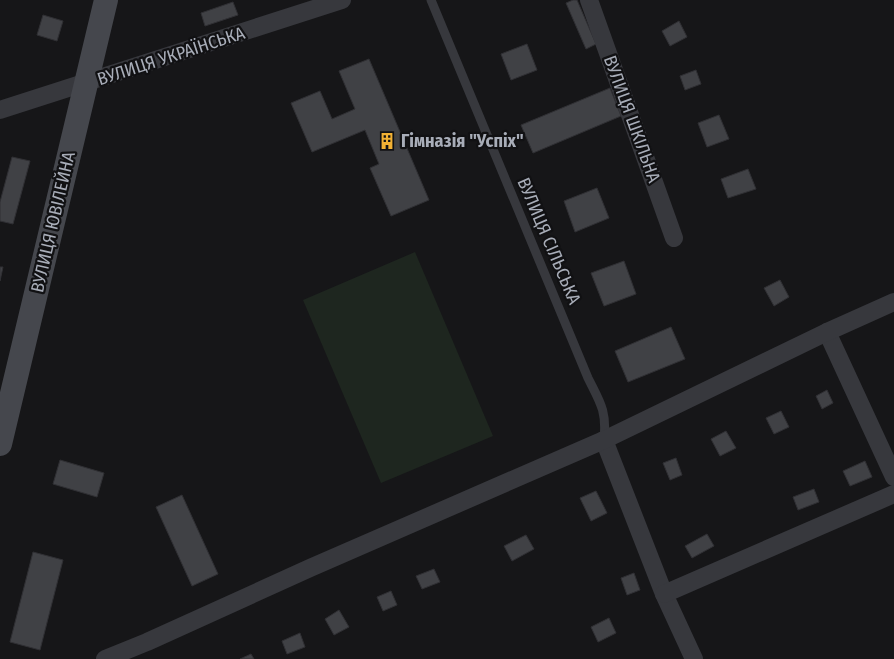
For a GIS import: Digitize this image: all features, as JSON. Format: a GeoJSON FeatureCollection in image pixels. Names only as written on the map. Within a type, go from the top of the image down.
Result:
{"type":"FeatureCollection","features":[{"type":"Feature","properties":{"kind":"street","name":"ВУЛИЦЯ ЮВІЛЕЙНА"},"geometry":{"type":"LineString","coordinates":[[0,444],[106,0]]}},
{"type":"Feature","properties":{"kind":"street","name":"ВУЛИЦЯ УКРАЇНСЬКА"},"geometry":{"type":"LineString","coordinates":[[0,110],[342,0]]}},
{"type":"Feature","properties":{"kind":"street","name":"ВУЛИЦЯ ШКІЛЬНА"},"geometry":{"type":"LineString","coordinates":[[589,0],[674,238]]}},
{"type":"Feature","properties":{"kind":"street"},"geometry":{"type":"LineString","coordinates":[[105,659],[604,440],[827,332],[894,302]]}},
{"type":"Feature","properties":{"kind":"street"},"geometry":{"type":"LineString","coordinates":[[827,332],[894,477]]}},
{"type":"Feature","properties":{"kind":"street"},"geometry":{"type":"LineString","coordinates":[[604,440],[664,594],[694,659]]}},
{"type":"Feature","properties":{"kind":"street"},"geometry":{"type":"LineString","coordinates":[[664,594],[894,494]]}},
{"type":"Feature","properties":{"kind":"lane","name":"ВУЛИЦЯ СІЛЬСЬКА"},"geometry":{"type":"LineString","coordinates":[[431,0],[603,408],[606,421],[604,440]]}},
{"type":"Feature","properties":{"kind":"shaded area"},"geometry":{"type":"Polygon","coordinates":[[[415,252],[493,436],[381,483],[303,300],[415,252]]]}},
{"type":"Feature","properties":{"kind":"building"},"geometry":{"type":"Polygon","coordinates":[[[577,0],[596,44],[586,49],[566,3],[577,0]]]}},
{"type":"Feature","properties":{"kind":"building"},"geometry":{"type":"Polygon","coordinates":[[[233,2],[238,15],[205,26],[201,13],[233,2]]]}},
{"type":"Feature","properties":{"kind":"building"},"geometry":{"type":"Polygon","coordinates":[[[43,15],[63,21],[57,41],[37,35],[43,15]]]}},
{"type":"Feature","properties":{"kind":"building"},"geometry":{"type":"Polygon","coordinates":[[[679,21],[687,37],[670,46],[662,31],[679,21]]]}},
{"type":"Feature","properties":{"kind":"building"},"geometry":{"type":"Polygon","coordinates":[[[527,44],[537,70],[511,80],[501,54],[527,44]]]}},
{"type":"Feature","properties":{"kind":"building","name":"Гімназія \"Успіх\""},"geometry":{"type":"Polygon","coordinates":[[[369,59],[429,200],[391,216],[370,168],[379,164],[365,130],[312,152],[291,103],[320,91],[332,119],[355,109],[339,71],[369,59]]]}},
{"type":"Feature","properties":{"kind":"building"},"geometry":{"type":"Polygon","coordinates":[[[696,70],[701,84],[685,90],[680,76],[696,70]]]}},
{"type":"Feature","properties":{"kind":"building"},"geometry":{"type":"Polygon","coordinates":[[[610,88],[621,116],[533,153],[521,125],[610,88]]]}},
{"type":"Feature","properties":{"kind":"building"},"geometry":{"type":"Polygon","coordinates":[[[719,115],[729,139],[707,147],[698,123],[719,115]]]}},
{"type":"Feature","properties":{"kind":"building"},"geometry":{"type":"Polygon","coordinates":[[[12,157],[30,161],[13,224],[0,221],[0,202],[12,157]]]}},
{"type":"Feature","properties":{"kind":"building"},"geometry":{"type":"Polygon","coordinates":[[[748,169],[756,189],[728,198],[721,179],[748,169]]]}},
{"type":"Feature","properties":{"kind":"building"},"geometry":{"type":"Polygon","coordinates":[[[597,188],[609,218],[575,232],[564,201],[597,188]]]}},
{"type":"Feature","properties":{"kind":"building"},"geometry":{"type":"Polygon","coordinates":[[[624,261],[636,294],[604,306],[591,273],[624,261]]]}},
{"type":"Feature","properties":{"kind":"building"},"geometry":{"type":"Polygon","coordinates":[[[0,267],[3,267],[0,281],[0,267]]]}},
{"type":"Feature","properties":{"kind":"building"},"geometry":{"type":"Polygon","coordinates":[[[780,280],[789,297],[774,306],[764,288],[780,280]]]}},
{"type":"Feature","properties":{"kind":"building"},"geometry":{"type":"Polygon","coordinates":[[[671,327],[685,359],[628,382],[615,351],[671,327]]]}},
{"type":"Feature","properties":{"kind":"building"},"geometry":{"type":"Polygon","coordinates":[[[827,390],[833,403],[822,409],[816,396],[827,390]]]}},
{"type":"Feature","properties":{"kind":"building"},"geometry":{"type":"Polygon","coordinates":[[[781,411],[789,427],[774,434],[766,418],[781,411]]]}},
{"type":"Feature","properties":{"kind":"building"},"geometry":{"type":"Polygon","coordinates":[[[726,431],[736,448],[720,456],[711,439],[726,431]]]}},
{"type":"Feature","properties":{"kind":"building"},"geometry":{"type":"Polygon","coordinates":[[[676,458],[682,475],[670,480],[663,463],[676,458]]]}},
{"type":"Feature","properties":{"kind":"building"},"geometry":{"type":"Polygon","coordinates":[[[60,460],[104,473],[97,497],[53,484],[60,460]]]}},
{"type":"Feature","properties":{"kind":"building"},"geometry":{"type":"Polygon","coordinates":[[[865,461],[872,477],[850,486],[843,471],[865,461]]]}},
{"type":"Feature","properties":{"kind":"building"},"geometry":{"type":"Polygon","coordinates":[[[814,489],[819,502],[798,510],[793,497],[814,489]]]}},
{"type":"Feature","properties":{"kind":"building"},"geometry":{"type":"Polygon","coordinates":[[[596,491],[607,513],[591,521],[580,498],[596,491]]]}},
{"type":"Feature","properties":{"kind":"building"},"geometry":{"type":"Polygon","coordinates":[[[182,495],[218,574],[192,586],[156,507],[182,495]]]}},
{"type":"Feature","properties":{"kind":"building"},"geometry":{"type":"Polygon","coordinates":[[[707,534],[714,546],[692,558],[685,546],[707,534]]]}},
{"type":"Feature","properties":{"kind":"building"},"geometry":{"type":"Polygon","coordinates":[[[526,535],[534,549],[512,561],[504,546],[526,535]]]}},
{"type":"Feature","properties":{"kind":"building"},"geometry":{"type":"Polygon","coordinates":[[[33,552],[63,560],[40,650],[10,642],[33,552]]]}},
{"type":"Feature","properties":{"kind":"building"},"geometry":{"type":"Polygon","coordinates":[[[434,569],[440,582],[422,589],[416,576],[434,569]]]}},
{"type":"Feature","properties":{"kind":"building"},"geometry":{"type":"Polygon","coordinates":[[[634,573],[640,590],[627,595],[621,578],[634,573]]]}},
{"type":"Feature","properties":{"kind":"building"},"geometry":{"type":"Polygon","coordinates":[[[391,591],[397,605],[383,611],[377,597],[391,591]]]}},
{"type":"Feature","properties":{"kind":"building"},"geometry":{"type":"Polygon","coordinates":[[[339,610],[349,627],[334,635],[325,619],[339,610]]]}},
{"type":"Feature","properties":{"kind":"building"},"geometry":{"type":"Polygon","coordinates":[[[609,618],[616,633],[598,642],[591,627],[609,618]]]}},
{"type":"Feature","properties":{"kind":"building"},"geometry":{"type":"Polygon","coordinates":[[[300,633],[305,647],[287,654],[282,641],[300,633]]]}},
{"type":"Feature","properties":{"kind":"building"},"geometry":{"type":"Polygon","coordinates":[[[251,654],[254,659],[240,659],[251,654]]]}},
{"type":"Feature","properties":{"kind":"place","name":"Гімназія \"Успіх\""},"geometry":{"type":"Point","coordinates":[387,141]}}]}
